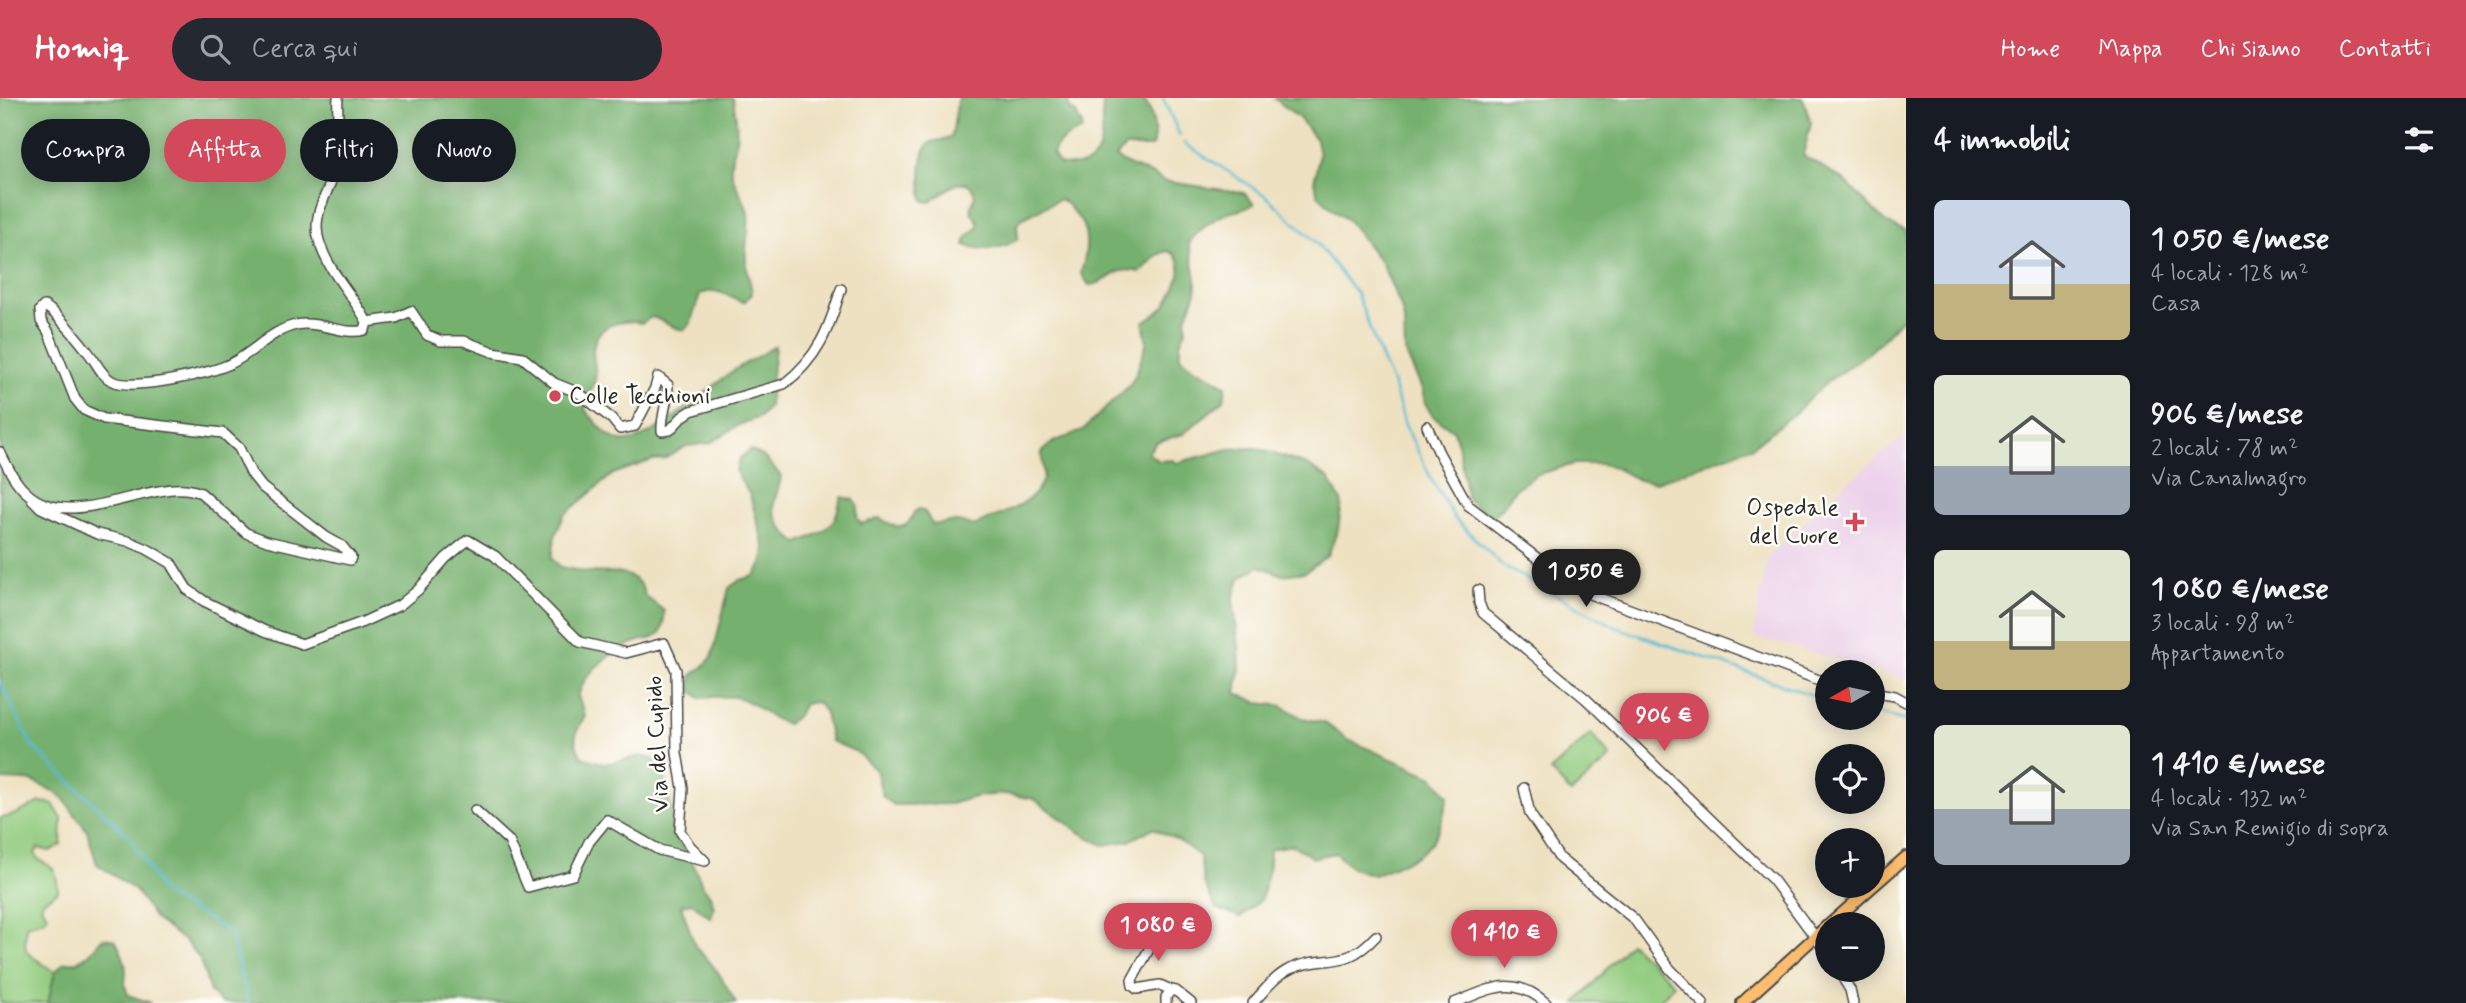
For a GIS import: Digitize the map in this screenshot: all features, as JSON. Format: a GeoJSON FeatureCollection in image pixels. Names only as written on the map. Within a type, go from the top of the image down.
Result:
{"type":"FeatureCollection","features":[{"type":"Feature","properties":{"kind":"main road"},"geometry":{"type":"LineString","coordinates":[[1843,912],[1905,858]]}},
{"type":"Feature","properties":{"kind":"main road"},"geometry":{"type":"LineString","coordinates":[[1742,1003],[1815,937]]}},
{"type":"Feature","properties":{"kind":"street"},"geometry":{"type":"LineString","coordinates":[[0,452],[26,493],[56,507],[86,508],[173,488],[194,489],[201,492],[246,533],[267,541],[350,560],[348,552],[342,546],[326,537],[262,487],[239,448],[223,433],[104,419],[84,410],[75,399],[48,331],[41,321],[40,310],[44,306],[51,309],[106,377],[123,384],[149,383],[215,370],[234,362],[285,328],[293,326],[319,325],[353,333],[365,330],[367,322],[332,271],[317,234],[317,216],[338,163],[338,98]]}},
{"type":"Feature","properties":{"kind":"street"},"geometry":{"type":"LineString","coordinates":[[367,322],[396,318],[411,310],[427,335],[441,341],[464,341],[493,352],[522,357],[554,383],[579,393],[621,429],[635,426],[658,377],[668,386],[662,431],[670,430],[691,411],[784,384],[795,376],[812,359],[830,323],[841,289]]}},
{"type":"Feature","properties":{"kind":"street"},"geometry":{"type":"LineString","coordinates":[[1427,426],[1438,453],[1468,505],[1571,584],[1592,595],[1815,679]]}},
{"type":"Feature","properties":{"kind":"street","name":"Via del Cupido"},"geometry":{"type":"LineString","coordinates":[[26,493],[41,508],[97,534],[128,541],[147,549],[171,563],[187,589],[204,601],[265,631],[302,644],[363,622],[400,605],[418,590],[446,558],[468,540],[495,556],[580,642],[626,653],[664,643],[676,670],[677,753],[683,788],[680,831],[705,861],[659,849],[607,820],[589,842],[573,875],[528,887],[509,841],[475,810]]}},
{"type":"Feature","properties":{"kind":"street"},"geometry":{"type":"LineString","coordinates":[[1478,590],[1483,613],[1586,699],[1773,880],[1815,937]]}},
{"type":"Feature","properties":{"kind":"street"},"geometry":{"type":"LineString","coordinates":[[1885,694],[1906,702]]}},
{"type":"Feature","properties":{"kind":"street"},"geometry":{"type":"LineString","coordinates":[[1524,788],[1530,814],[1560,859],[1634,919],[1670,970],[1703,1003]]}},
{"type":"Feature","properties":{"kind":"street"},"geometry":{"type":"LineString","coordinates":[[1171,922],[1162,930],[1139,964],[1132,984],[1137,989],[1160,985],[1180,993],[1191,1003]]}},
{"type":"Feature","properties":{"kind":"street"},"geometry":{"type":"LineString","coordinates":[[1253,1003],[1269,985],[1290,969],[1343,960],[1362,950],[1376,936]]}},
{"type":"Feature","properties":{"kind":"street"},"geometry":{"type":"LineString","coordinates":[[1845,982],[1853,1003]]}},
{"type":"Feature","properties":{"kind":"street"},"geometry":{"type":"LineString","coordinates":[[1454,1003],[1493,988],[1511,985],[1526,989],[1546,1003]]}},
{"type":"Feature","properties":{"kind":"street"},"geometry":{"type":"LineString","coordinates":[[1166,1003],[1166,997],[1171,990]]}},
{"type":"Feature","properties":{"kind":"shaded area","name":"Ospedale del Cuore"},"geometry":{"type":"Polygon","coordinates":[[[1906,437],[1906,679],[1885,673],[1885,660],[1838,660],[1753,636],[1767,558],[1842,486],[1906,437]]]}},
{"type":"Feature","properties":{"kind":"green space"},"geometry":{"type":"Polygon","coordinates":[[[0,98],[733,98],[737,135],[731,168],[748,213],[746,257],[752,294],[744,302],[719,292],[700,294],[690,325],[684,330],[652,317],[642,323],[617,323],[604,329],[595,342],[595,379],[585,410],[611,437],[621,441],[633,440],[662,425],[733,371],[775,346],[769,406],[760,417],[739,425],[710,443],[687,446],[664,459],[653,460],[613,474],[564,515],[555,536],[552,559],[561,567],[585,572],[621,573],[632,577],[641,585],[645,596],[664,611],[662,630],[658,635],[620,649],[594,669],[587,678],[578,696],[585,716],[575,741],[582,757],[605,764],[641,756],[653,759],[662,766],[670,800],[673,834],[688,852],[714,907],[711,918],[692,903],[681,905],[695,946],[718,972],[736,1003],[221,1003],[210,992],[200,959],[185,941],[156,920],[136,891],[97,864],[87,831],[63,798],[32,781],[0,780],[0,98]]]}},
{"type":"Feature","properties":{"kind":"green space"},"geometry":{"type":"Polygon","coordinates":[[[958,98],[1072,98],[1068,104],[1082,124],[1082,130],[1061,142],[1053,154],[1059,164],[1080,165],[1093,159],[1100,146],[1103,98],[1143,98],[1153,121],[1152,147],[1125,147],[1116,157],[1127,165],[1163,181],[1244,193],[1254,204],[1217,218],[1189,243],[1196,292],[1186,318],[1186,330],[1180,343],[1180,357],[1226,386],[1224,400],[1183,434],[1156,442],[1148,453],[1159,461],[1173,460],[1176,463],[1229,449],[1256,448],[1307,465],[1329,479],[1342,503],[1338,529],[1328,555],[1305,572],[1282,575],[1260,566],[1240,578],[1233,600],[1240,669],[1236,693],[1259,703],[1282,706],[1302,718],[1325,723],[1348,740],[1433,777],[1448,796],[1439,829],[1426,849],[1417,856],[1374,875],[1352,868],[1335,853],[1313,858],[1293,845],[1270,849],[1268,873],[1261,900],[1240,917],[1216,908],[1204,884],[1200,856],[1178,840],[1153,828],[1129,841],[1103,845],[1079,832],[1034,799],[1007,794],[978,796],[951,804],[894,805],[883,797],[876,770],[857,752],[831,741],[825,713],[817,702],[804,704],[797,716],[787,724],[746,700],[730,696],[700,698],[690,689],[692,675],[712,657],[729,588],[740,580],[754,576],[762,564],[765,550],[750,495],[736,472],[740,458],[750,450],[763,456],[781,476],[774,512],[783,529],[798,543],[818,534],[831,524],[842,497],[854,500],[858,506],[857,518],[861,524],[879,518],[896,526],[904,526],[919,509],[925,512],[932,524],[954,522],[976,525],[1015,508],[1032,496],[1043,479],[1042,452],[1057,440],[1084,429],[1129,386],[1136,374],[1147,342],[1143,322],[1166,304],[1179,275],[1179,261],[1168,251],[1163,252],[1140,272],[1118,272],[1089,285],[1081,273],[1086,249],[1084,227],[1068,205],[1059,199],[1020,220],[1017,225],[1018,239],[1012,243],[992,248],[965,245],[966,238],[979,223],[972,213],[974,194],[969,184],[956,184],[931,202],[924,201],[921,179],[926,147],[932,142],[952,136],[958,98]]]}},
{"type":"Feature","properties":{"kind":"green space"},"geometry":{"type":"Polygon","coordinates":[[[1274,98],[1803,98],[1811,123],[1803,155],[1845,181],[1886,223],[1906,231],[1906,314],[1871,351],[1827,382],[1796,412],[1753,446],[1656,482],[1638,480],[1614,467],[1601,464],[1574,464],[1538,474],[1516,488],[1501,509],[1490,517],[1467,499],[1454,431],[1432,415],[1425,403],[1422,389],[1405,352],[1401,307],[1382,264],[1348,220],[1318,195],[1314,182],[1319,155],[1316,140],[1299,118],[1274,98]]]}},
{"type":"Feature","properties":{"kind":"green space"},"geometry":{"type":"Polygon","coordinates":[[[1591,734],[1611,757],[1571,793],[1550,771],[1591,734]]]}},
{"type":"Feature","properties":{"kind":"green space"},"geometry":{"type":"Polygon","coordinates":[[[41,802],[53,804],[62,819],[61,845],[50,851],[38,848],[35,854],[54,871],[58,891],[43,901],[41,906],[48,916],[44,920],[26,925],[25,944],[30,955],[55,972],[48,1003],[0,1003],[0,818],[41,802]]]}},
{"type":"Feature","properties":{"kind":"green space"},"geometry":{"type":"Polygon","coordinates":[[[103,938],[115,940],[121,952],[128,995],[151,1003],[48,1003],[55,972],[64,963],[76,962],[87,956],[103,938]]]}},
{"type":"Feature","properties":{"kind":"green space"},"geometry":{"type":"Polygon","coordinates":[[[1630,943],[1674,984],[1658,1003],[1576,1003],[1630,943]]]}},
{"type":"Feature","properties":{"kind":"waterway"},"geometry":{"type":"LineString","coordinates":[[1163,98],[1180,136]]}},
{"type":"Feature","properties":{"kind":"waterway"},"geometry":{"type":"LineString","coordinates":[[1184,143],[1266,196],[1316,242],[1357,294],[1394,387],[1405,425],[1431,478],[1455,519],[1504,567],[1616,627],[1815,696]]}},
{"type":"Feature","properties":{"kind":"waterway"},"geometry":{"type":"LineString","coordinates":[[0,681],[32,746],[130,837],[163,893],[230,932],[248,1003]]}},
{"type":"Feature","properties":{"kind":"waterway"},"geometry":{"type":"LineString","coordinates":[[1885,715],[1906,721]]}},
{"type":"Feature","properties":{"kind":"place","name":"Colle Tecchioni"},"geometry":{"type":"Point","coordinates":[555,396]}},
{"type":"Feature","properties":{"kind":"place","name":"Ospedale del Cuore"},"geometry":{"type":"Point","coordinates":[1855,522]}}]}
